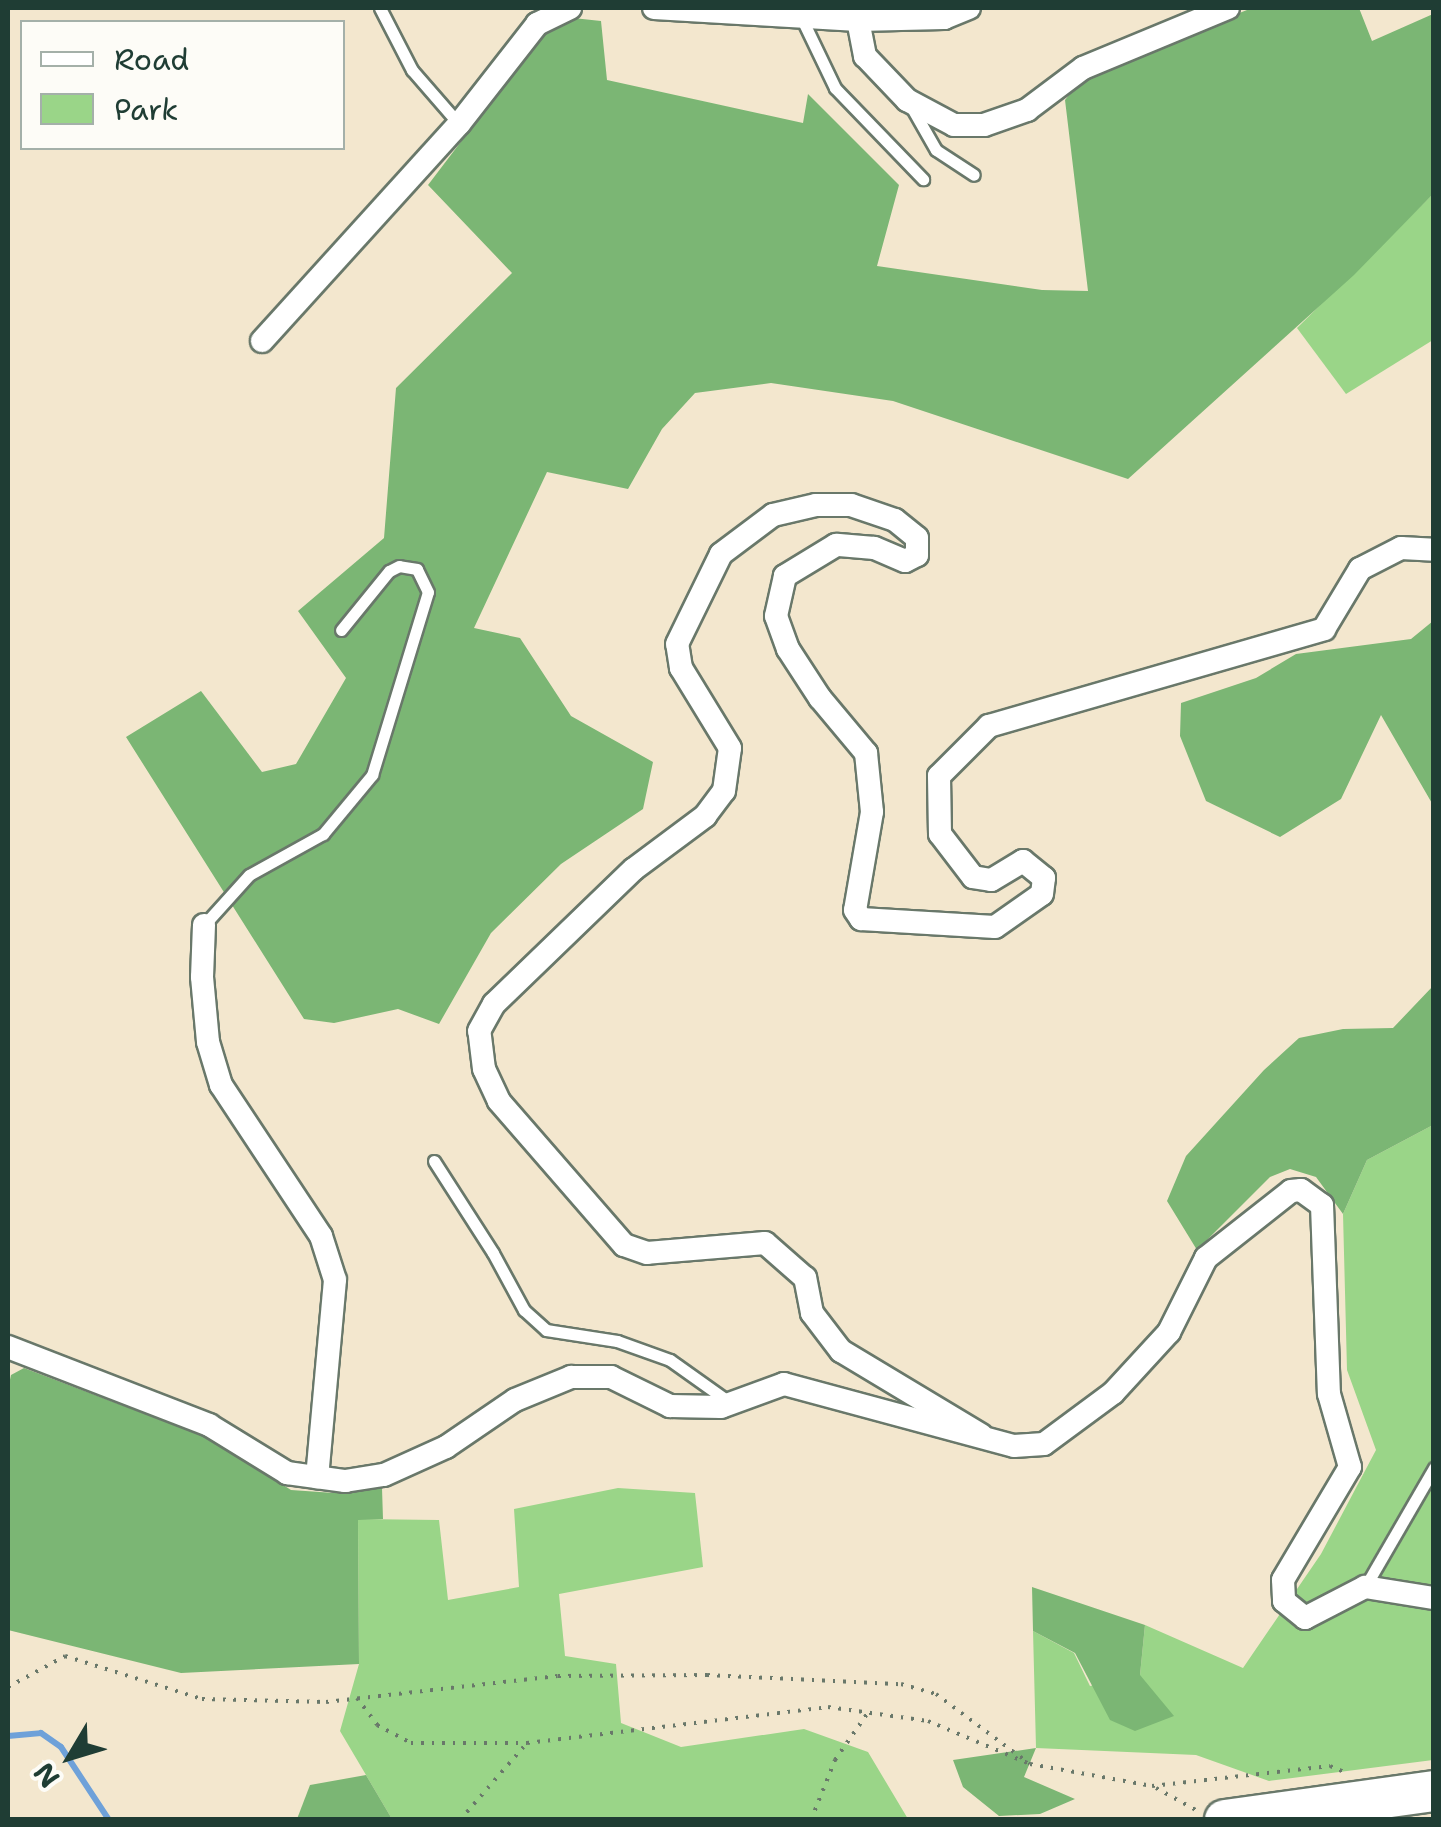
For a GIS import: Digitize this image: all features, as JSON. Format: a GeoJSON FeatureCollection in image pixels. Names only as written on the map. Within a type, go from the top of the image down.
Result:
{"type":"FeatureCollection","features":[{"type":"Feature","properties":{"kind":"highway"},"geometry":{"type":"LineString","coordinates":[[1211,1815],[1346,1787],[1434,1791]]}},
{"type":"Feature","properties":{"kind":"street"},"geometry":{"type":"LineString","coordinates":[[262,341],[459,124],[538,24],[570,8]]}},
{"type":"Feature","properties":{"kind":"street"},"geometry":{"type":"LineString","coordinates":[[654,8],[858,20],[944,18],[969,8]]}},
{"type":"Feature","properties":{"kind":"street"},"geometry":{"type":"LineString","coordinates":[[858,20],[864,56],[907,100],[954,125],[984,125],[1027,110],[1083,68],[1228,8]]}},
{"type":"Feature","properties":{"kind":"street"},"geometry":{"type":"LineString","coordinates":[[981,1436],[842,1351],[812,1313],[804,1278],[765,1243],[647,1253],[624,1245],[499,1102],[484,1069],[479,1031],[494,1004],[634,869],[705,816],[724,790],[730,748],[681,668],[677,644],[721,554],[773,515],[816,505],[851,505],[895,520],[916,538],[917,555],[905,561],[874,548],[836,545],[785,576],[776,616],[788,648],[820,698],[866,753],[872,812],[855,910],[861,919],[996,928],[1042,894],[1044,878],[1023,862],[991,880],[973,877],[940,834],[939,776],[989,726],[1324,630],[1360,569],[1401,548],[1434,550]]}},
{"type":"Feature","properties":{"kind":"street"},"geometry":{"type":"LineString","coordinates":[[204,926],[202,976],[208,1042],[222,1084],[321,1236],[335,1280],[318,1478]]}},
{"type":"Feature","properties":{"kind":"street"},"geometry":{"type":"LineString","coordinates":[[8,1348],[209,1425],[287,1473],[345,1482],[384,1475],[446,1447],[515,1400],[571,1378],[610,1377],[670,1406],[730,1403],[784,1384],[901,1419],[1014,1446],[1044,1444],[1113,1393],[1169,1332],[1206,1258],[1291,1192],[1300,1190],[1322,1205],[1329,1394],[1350,1466],[1283,1580],[1284,1601],[1305,1618],[1365,1587],[1434,1598]]}},
{"type":"Feature","properties":{"kind":"lane"},"geometry":{"type":"LineString","coordinates":[[380,8],[412,70],[459,124]]}},
{"type":"Feature","properties":{"kind":"lane"},"geometry":{"type":"LineString","coordinates":[[801,16],[836,88],[922,178]]}},
{"type":"Feature","properties":{"kind":"lane"},"geometry":{"type":"LineString","coordinates":[[907,100],[936,150],[974,175]]}},
{"type":"Feature","properties":{"kind":"lane"},"geometry":{"type":"LineString","coordinates":[[204,926],[249,875],[323,834],[372,775],[428,592],[417,570],[399,566],[388,571],[342,630]]}},
{"type":"Feature","properties":{"kind":"lane"},"geometry":{"type":"LineString","coordinates":[[434,1161],[524,1310],[546,1330],[617,1341],[670,1360],[730,1403]]}},
{"type":"Feature","properties":{"kind":"lane"},"geometry":{"type":"LineString","coordinates":[[1365,1587],[1434,1468]]}},
{"type":"Feature","properties":{"kind":"path"},"geometry":{"type":"LineString","coordinates":[[8,1687],[65,1656],[202,1700],[358,1698],[558,1676],[707,1675],[901,1684],[936,1694],[1030,1764]]}},
{"type":"Feature","properties":{"kind":"path"},"geometry":{"type":"LineString","coordinates":[[358,1698],[377,1725],[411,1744],[527,1743],[828,1707],[928,1722],[1030,1764],[1152,1786],[1211,1815]]}},
{"type":"Feature","properties":{"kind":"path"},"geometry":{"type":"LineString","coordinates":[[811,1820],[835,1760],[868,1713]]}},
{"type":"Feature","properties":{"kind":"path"},"geometry":{"type":"LineString","coordinates":[[460,1820],[527,1743]]}},
{"type":"Feature","properties":{"kind":"path"},"geometry":{"type":"LineString","coordinates":[[1152,1786],[1330,1766],[1346,1787]]}},
{"type":"Feature","properties":{"kind":"green space"},"geometry":{"type":"Polygon","coordinates":[[[1252,8],[1359,8],[1372,41],[1433,14],[1433,194],[1354,275],[1128,479],[893,401],[771,383],[695,393],[662,429],[628,489],[547,472],[474,628],[520,638],[571,716],[653,762],[643,809],[561,864],[491,933],[439,1024],[398,1009],[334,1023],[304,1019],[126,737],[201,691],[262,772],[296,764],[346,678],[298,611],[384,538],[396,388],[512,273],[428,185],[549,26],[573,18],[601,21],[607,80],[803,123],[808,94],[899,185],[877,266],[1042,290],[1088,291],[1065,100],[1086,74],[1252,8]]]}},
{"type":"Feature","properties":{"kind":"green space"},"geometry":{"type":"Polygon","coordinates":[[[1433,194],[1433,340],[1346,394],[1297,328],[1433,194]]]}},
{"type":"Feature","properties":{"kind":"green space"},"geometry":{"type":"Polygon","coordinates":[[[1433,621],[1433,805],[1381,715],[1341,799],[1280,837],[1206,801],[1180,736],[1181,703],[1256,678],[1296,654],[1411,639],[1433,621]]]}},
{"type":"Feature","properties":{"kind":"green space"},"geometry":{"type":"Polygon","coordinates":[[[1433,986],[1433,1125],[1367,1160],[1343,1214],[1316,1177],[1290,1169],[1270,1177],[1197,1250],[1167,1201],[1186,1156],[1264,1070],[1299,1038],[1343,1029],[1393,1028],[1433,986]]]}},
{"type":"Feature","properties":{"kind":"green space"},"geometry":{"type":"Polygon","coordinates":[[[1433,1125],[1433,1760],[1269,1781],[1196,1755],[1036,1748],[1033,1631],[1074,1653],[1090,1686],[1140,1675],[1145,1625],[1243,1668],[1321,1554],[1376,1450],[1347,1370],[1343,1214],[1367,1160],[1433,1125]]]}},
{"type":"Feature","properties":{"kind":"green space"},"geometry":{"type":"Polygon","coordinates":[[[24,1368],[211,1439],[291,1490],[334,1493],[382,1488],[383,1519],[358,1520],[359,1664],[181,1673],[8,1630],[8,1389],[11,1375],[24,1368]]]}},
{"type":"Feature","properties":{"kind":"green space"},"geometry":{"type":"Polygon","coordinates":[[[618,1488],[695,1493],[703,1567],[559,1594],[565,1656],[616,1664],[621,1723],[681,1747],[804,1729],[868,1752],[908,1819],[392,1819],[340,1731],[359,1664],[358,1519],[439,1520],[448,1600],[519,1587],[514,1509],[618,1488]]]}},
{"type":"Feature","properties":{"kind":"green space"},"geometry":{"type":"Polygon","coordinates":[[[1032,1587],[1145,1625],[1140,1675],[1174,1716],[1135,1731],[1110,1720],[1075,1653],[1033,1631],[1032,1587]]]}},
{"type":"Feature","properties":{"kind":"green space"},"geometry":{"type":"Polygon","coordinates":[[[1036,1748],[1024,1777],[1075,1799],[1040,1814],[999,1816],[963,1787],[953,1760],[1036,1748]]]}},
{"type":"Feature","properties":{"kind":"green space"},"geometry":{"type":"Polygon","coordinates":[[[366,1775],[392,1819],[297,1819],[310,1785],[366,1775]]]}},
{"type":"Feature","properties":{"kind":"waterway"},"geometry":{"type":"LineString","coordinates":[[8,1736],[41,1733],[61,1747],[109,1820]]}}]}
